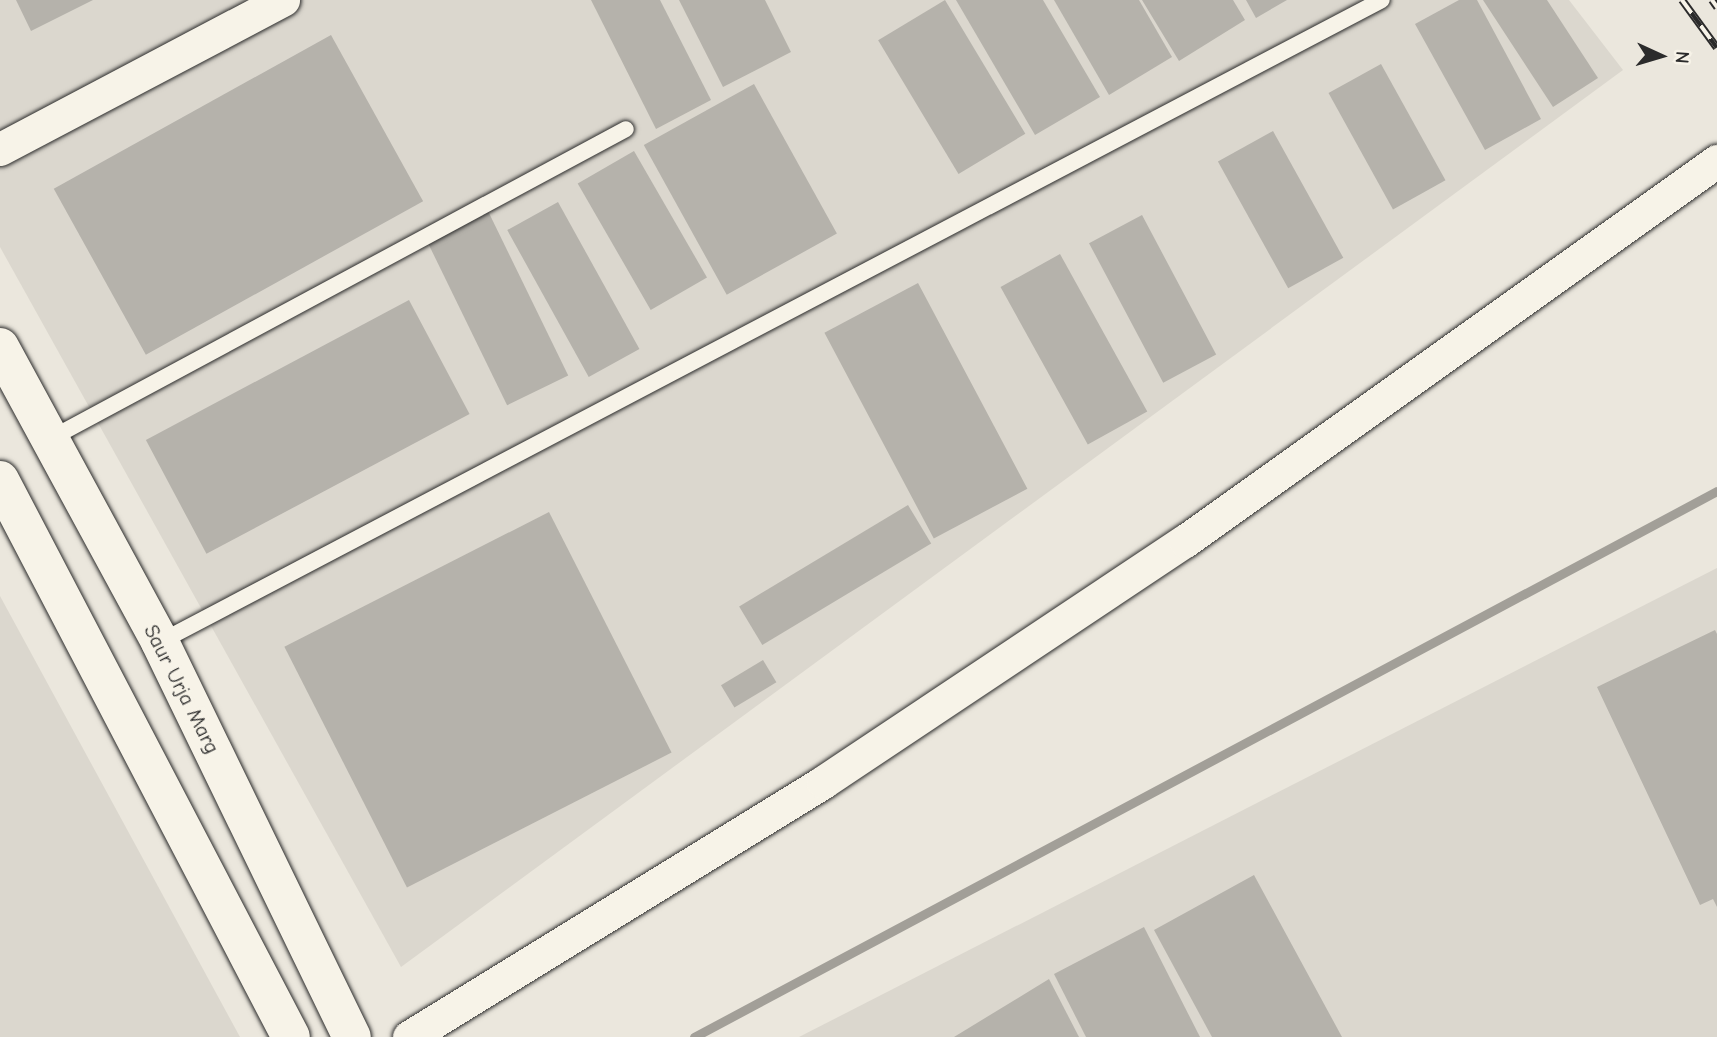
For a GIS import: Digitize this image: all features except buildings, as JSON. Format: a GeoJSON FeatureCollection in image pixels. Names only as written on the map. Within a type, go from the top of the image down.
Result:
{"type":"FeatureCollection","features":[{"type":"Feature","properties":{"kind":"street"},"geometry":{"type":"LineString","coordinates":[[0,149],[283,0]]}},
{"type":"Feature","properties":{"kind":"street"},"geometry":{"type":"LineString","coordinates":[[408,1037],[823,782],[1173,548],[1717,160]]}},
{"type":"Feature","properties":{"kind":"street","name":"Saur Urja Marg"},"geometry":{"type":"LineString","coordinates":[[0,347],[46,441],[160,642],[352,1037]]}},
{"type":"Feature","properties":{"kind":"street"},"geometry":{"type":"LineString","coordinates":[[0,480],[291,1037]]}},
{"type":"Feature","properties":{"kind":"lane"},"geometry":{"type":"LineString","coordinates":[[160,642],[1382,0]]}},
{"type":"Feature","properties":{"kind":"lane"},"geometry":{"type":"LineString","coordinates":[[46,441],[626,129]]}},
{"type":"Feature","properties":{"kind":"shaded area"},"geometry":{"type":"Polygon","coordinates":[[[0,0],[1569,0],[1623,70],[401,967],[0,247],[0,0]]]}},
{"type":"Feature","properties":{"kind":"shaded area"},"geometry":{"type":"Polygon","coordinates":[[[1717,568],[1717,1037],[799,1037],[1717,568]]]}},
{"type":"Feature","properties":{"kind":"shaded area"},"geometry":{"type":"Polygon","coordinates":[[[0,596],[240,1037],[0,1037],[0,596]]]}},
{"type":"Feature","properties":{"kind":"waterway"},"geometry":{"type":"LineString","coordinates":[[694,1037],[1717,491]]}},
{"type":"Feature","properties":{"kind":"railway"},"geometry":{"type":"LineString","coordinates":[[1682,0],[1717,48]]}},
{"type":"Feature","properties":{"kind":"railway"},"geometry":{"type":"LineString","coordinates":[[1712,0],[1717,7]]}}]}
